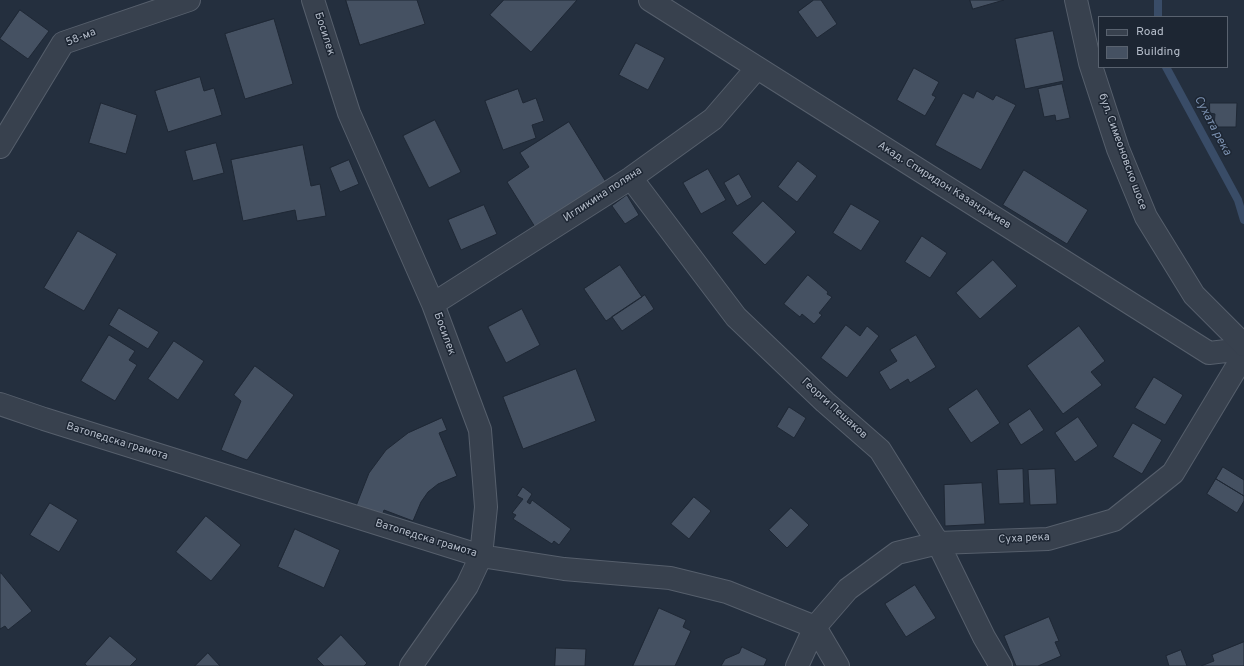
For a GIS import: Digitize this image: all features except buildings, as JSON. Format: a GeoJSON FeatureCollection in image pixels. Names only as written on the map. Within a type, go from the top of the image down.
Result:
{"type":"FeatureCollection","features":[{"type":"Feature","properties":{"kind":"street","name":"58-ма"},"geometry":{"type":"LineString","coordinates":[[0,147],[63,43],[189,0]]}},
{"type":"Feature","properties":{"kind":"street","name":"Босилек"},"geometry":{"type":"LineString","coordinates":[[313,0],[349,113],[433,304],[480,430],[486,507],[481,556],[467,586],[411,666]]}},
{"type":"Feature","properties":{"kind":"street","name":"Акад. Спиридон Казанджиев"},"geometry":{"type":"LineString","coordinates":[[650,0],[1209,353],[1244,349]]}},
{"type":"Feature","properties":{"kind":"street","name":"бул. Симеоновско шосе"},"geometry":{"type":"LineString","coordinates":[[1076,0],[1090,63],[1118,149],[1146,217],[1194,295],[1244,345]]}},
{"type":"Feature","properties":{"kind":"street","name":"Игликина поляна"},"geometry":{"type":"LineString","coordinates":[[433,304],[631,178],[713,119],[757,68]]}},
{"type":"Feature","properties":{"kind":"street","name":"Георги Пешаков"},"geometry":{"type":"LineString","coordinates":[[631,178],[736,317],[825,402],[880,450],[938,543],[984,637],[1001,666]]}},
{"type":"Feature","properties":{"kind":"street","name":"Суха река"},"geometry":{"type":"LineString","coordinates":[[797,666],[815,627],[848,589],[897,553],[938,543],[1048,539],[1114,520],[1173,474],[1244,355]]}},
{"type":"Feature","properties":{"kind":"street","name":"Ватопедска грамота"},"geometry":{"type":"LineString","coordinates":[[0,404],[59,424],[481,556],[564,569],[670,578],[727,592],[815,627]]}},
{"type":"Feature","properties":{"kind":"street"},"geometry":{"type":"LineString","coordinates":[[815,627],[838,666]]}},
{"type":"Feature","properties":{"kind":"waterway","name":"Сухата река"},"geometry":{"type":"LineString","coordinates":[[1158,0],[1158,16]]}},
{"type":"Feature","properties":{"kind":"waterway","name":"Сухата река"},"geometry":{"type":"LineString","coordinates":[[1167,68],[1238,200],[1244,220]]}}]}
